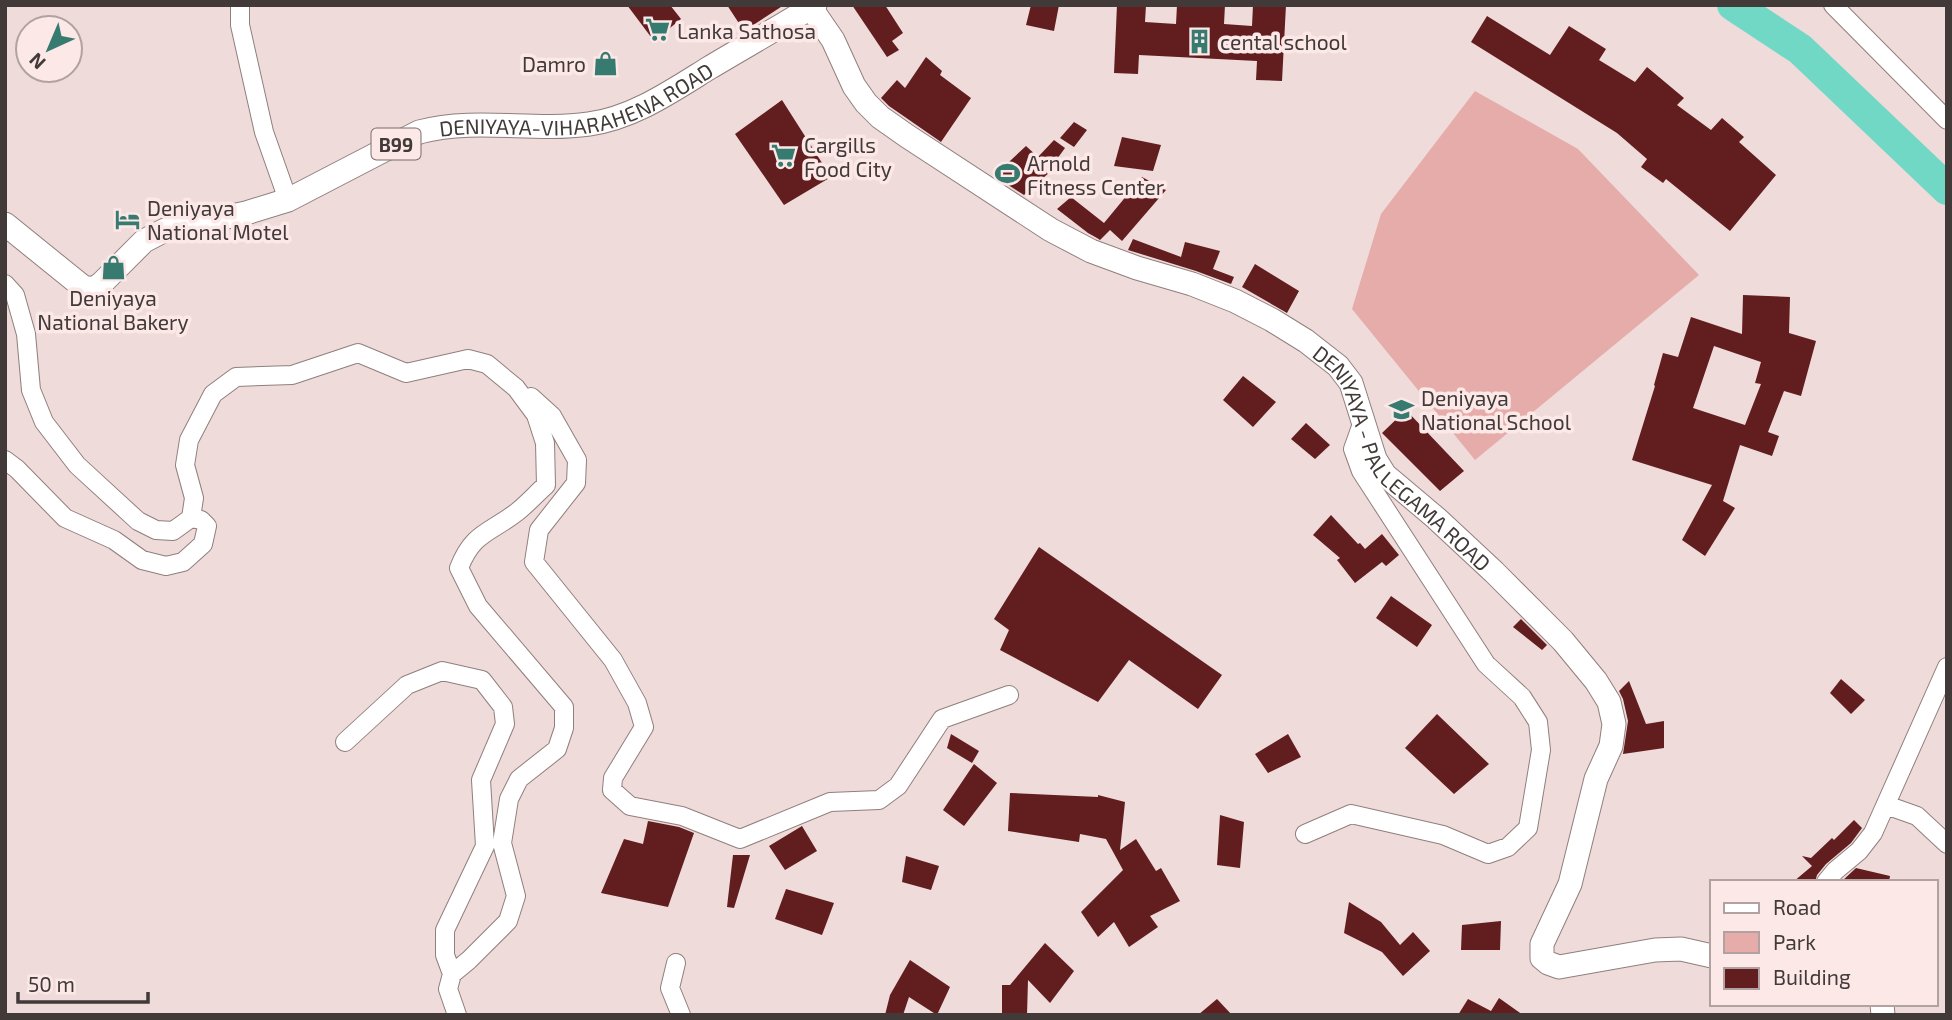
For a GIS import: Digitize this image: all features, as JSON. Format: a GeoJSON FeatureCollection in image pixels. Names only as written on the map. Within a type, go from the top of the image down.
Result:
{"type":"FeatureCollection","features":[{"type":"Feature","properties":{"kind":"main road","name":"DENIYAYA-VIHARAHENA ROAD"},"geometry":{"type":"LineString","coordinates":[[5,224],[83,287],[94,289],[144,241],[165,230],[246,213],[288,200],[419,132],[469,124],[590,124],[624,115],[653,102],[813,6]]}},
{"type":"Feature","properties":{"kind":"main road","name":"DENIYAYA - PALLEGAMA ROAD"},"geometry":{"type":"LineString","coordinates":[[813,6],[833,40],[854,86],[880,117],[1051,230],[1091,251],[1235,301],[1306,341],[1338,366],[1351,383],[1375,459],[1385,475],[1475,554],[1563,641],[1596,681],[1609,702],[1614,724],[1611,746],[1596,779],[1570,884],[1542,944],[1542,958],[1559,967],[1656,950],[1681,949],[1710,956]]}},
{"type":"Feature","properties":{"kind":"street"},"geometry":{"type":"LineString","coordinates":[[240,5],[240,25],[264,132],[288,200]]}},
{"type":"Feature","properties":{"kind":"street"},"geometry":{"type":"LineString","coordinates":[[1833,5],[1947,120]]}},
{"type":"Feature","properties":{"kind":"street"},"geometry":{"type":"LineString","coordinates":[[5,284],[15,295],[26,334],[31,390],[44,422],[77,465],[138,520],[156,530],[173,531],[191,518],[194,498],[185,465],[189,440],[213,394],[236,377],[292,375],[358,353],[406,373],[468,359],[487,364],[516,388],[535,398],[552,416],[577,460],[576,483],[539,530],[534,562],[613,660],[637,703],[644,727],[613,778],[612,790],[629,806],[682,817],[740,839],[830,802],[878,800],[898,786],[942,719],[1009,695]]}},
{"type":"Feature","properties":{"kind":"street"},"geometry":{"type":"LineString","coordinates":[[452,974],[508,921],[516,896],[502,843],[509,799],[520,779],[557,749],[564,728],[564,707],[478,606],[458,568],[466,550],[486,530],[517,512],[546,485],[545,443],[536,415],[516,388]]}},
{"type":"Feature","properties":{"kind":"street"},"geometry":{"type":"LineString","coordinates":[[1305,834],[1351,814],[1443,835],[1488,854],[1508,847],[1528,828],[1541,750],[1538,722],[1522,697],[1486,664],[1361,471],[1353,449],[1363,421]]}},
{"type":"Feature","properties":{"kind":"street"},"geometry":{"type":"LineString","coordinates":[[5,460],[65,518],[114,540],[142,560],[166,566],[183,562],[203,544],[207,526],[201,520],[191,518]]}},
{"type":"Feature","properties":{"kind":"street"},"geometry":{"type":"LineString","coordinates":[[1828,880],[1859,851],[1873,833],[1947,667]]}},
{"type":"Feature","properties":{"kind":"street"},"geometry":{"type":"LineString","coordinates":[[345,742],[407,685],[442,671],[482,680],[503,707],[505,724],[481,780],[485,846],[445,930],[445,955],[452,974],[448,989],[457,1015]]}},
{"type":"Feature","properties":{"kind":"street"},"geometry":{"type":"LineString","coordinates":[[1886,805],[1917,816],[1947,844]]}},
{"type":"Feature","properties":{"kind":"street"},"geometry":{"type":"LineString","coordinates":[[676,963],[670,988],[681,1015]]}},
{"type":"Feature","properties":{"kind":"green space"},"geometry":{"type":"Polygon","coordinates":[[[1475,91],[1578,149],[1699,275],[1475,460],[1352,309],[1381,214],[1475,91]]]}},
{"type":"Feature","properties":{"kind":"building","name":"Lanka Sathosa"},"geometry":{"type":"Polygon","coordinates":[[[627,5],[670,5],[681,19],[654,41],[627,5]]]}},
{"type":"Feature","properties":{"kind":"building"},"geometry":{"type":"Polygon","coordinates":[[[727,5],[784,5],[744,31],[727,5]]]}},
{"type":"Feature","properties":{"kind":"building"},"geometry":{"type":"Polygon","coordinates":[[[852,5],[885,5],[903,33],[892,41],[899,50],[887,57],[852,5]]]}},
{"type":"Feature","properties":{"kind":"building"},"geometry":{"type":"Polygon","coordinates":[[[1031,5],[1059,5],[1054,31],[1026,25],[1031,5]]]}},
{"type":"Feature","properties":{"kind":"building","name":"cental school"},"geometry":{"type":"Polygon","coordinates":[[[1117,5],[1146,5],[1145,22],[1176,24],[1177,5],[1225,5],[1224,24],[1252,26],[1253,5],[1286,5],[1282,81],[1256,80],[1257,61],[1139,55],[1138,74],[1114,73],[1117,5]]]}},
{"type":"Feature","properties":{"kind":"building"},"geometry":{"type":"Polygon","coordinates":[[[1487,16],[1550,55],[1569,26],[1606,49],[1599,60],[1635,82],[1647,67],[1684,98],[1677,105],[1711,130],[1722,118],[1744,137],[1739,142],[1776,175],[1730,231],[1666,179],[1663,183],[1641,167],[1647,159],[1617,133],[1471,42],[1487,16]]]}},
{"type":"Feature","properties":{"kind":"building"},"geometry":{"type":"Polygon","coordinates":[[[926,57],[942,71],[940,75],[971,98],[941,142],[881,98],[897,80],[905,88],[926,57]]]}},
{"type":"Feature","properties":{"kind":"building","name":"Cargills Food City"},"geometry":{"type":"Polygon","coordinates":[[[782,100],[831,177],[784,205],[735,134],[782,100]]]}},
{"type":"Feature","properties":{"kind":"building"},"geometry":{"type":"Polygon","coordinates":[[[1074,122],[1087,130],[1074,147],[1060,138],[1074,122]]]}},
{"type":"Feature","properties":{"kind":"building"},"geometry":{"type":"Polygon","coordinates":[[[1122,137],[1161,145],[1153,171],[1114,166],[1122,137]]]}},
{"type":"Feature","properties":{"kind":"building","name":"Arnold Fitness Center"},"geometry":{"type":"Polygon","coordinates":[[[1054,140],[1065,148],[1049,170],[1051,171],[1024,195],[995,175],[1026,146],[1038,157],[1054,140]]]}},
{"type":"Feature","properties":{"kind":"building"},"geometry":{"type":"Polygon","coordinates":[[[1142,177],[1166,190],[1122,241],[1110,230],[1100,240],[1057,209],[1071,197],[1104,223],[1142,177]]]}},
{"type":"Feature","properties":{"kind":"building"},"geometry":{"type":"Polygon","coordinates":[[[1133,239],[1181,257],[1185,242],[1220,251],[1213,269],[1234,277],[1231,284],[1128,250],[1133,239]]]}},
{"type":"Feature","properties":{"kind":"building"},"geometry":{"type":"Polygon","coordinates":[[[1255,264],[1299,291],[1287,313],[1242,287],[1255,264]]]}},
{"type":"Feature","properties":{"kind":"building"},"geometry":{"type":"Polygon","coordinates":[[[1743,295],[1790,297],[1789,333],[1816,341],[1801,396],[1784,391],[1768,432],[1779,436],[1772,456],[1740,445],[1723,501],[1735,508],[1705,556],[1682,540],[1712,485],[1632,460],[1663,353],[1678,357],[1691,317],[1742,334],[1743,295]],[[1714,346],[1693,408],[1745,425],[1761,384],[1755,383],[1761,362],[1714,346]]]}},
{"type":"Feature","properties":{"kind":"building"},"geometry":{"type":"Polygon","coordinates":[[[1243,376],[1276,402],[1253,427],[1223,400],[1243,376]]]}},
{"type":"Feature","properties":{"kind":"building"},"geometry":{"type":"Polygon","coordinates":[[[1406,410],[1464,471],[1440,491],[1382,433],[1406,410]]]}},
{"type":"Feature","properties":{"kind":"building"},"geometry":{"type":"Polygon","coordinates":[[[1306,423],[1330,445],[1315,459],[1291,439],[1306,423]]]}},
{"type":"Feature","properties":{"kind":"building"},"geometry":{"type":"Polygon","coordinates":[[[1331,515],[1365,549],[1382,534],[1399,555],[1386,566],[1382,562],[1355,583],[1337,560],[1340,558],[1313,535],[1331,515]]]}},
{"type":"Feature","properties":{"kind":"building"},"geometry":{"type":"Polygon","coordinates":[[[1039,547],[1222,675],[1198,709],[1129,660],[1098,702],[1000,650],[1009,630],[994,619],[1039,547]]]}},
{"type":"Feature","properties":{"kind":"building"},"geometry":{"type":"Polygon","coordinates":[[[1391,596],[1432,625],[1417,647],[1376,618],[1391,596]]]}},
{"type":"Feature","properties":{"kind":"building"},"geometry":{"type":"Polygon","coordinates":[[[1521,619],[1547,645],[1542,650],[1513,627],[1521,619]]]}},
{"type":"Feature","properties":{"kind":"building"},"geometry":{"type":"Polygon","coordinates":[[[1841,679],[1865,700],[1851,714],[1830,693],[1841,679]]]}},
{"type":"Feature","properties":{"kind":"building"},"geometry":{"type":"Polygon","coordinates":[[[1629,681],[1646,724],[1664,721],[1664,748],[1623,754],[1628,721],[1619,691],[1629,681]]]}},
{"type":"Feature","properties":{"kind":"building"},"geometry":{"type":"Polygon","coordinates":[[[1437,714],[1489,764],[1454,794],[1405,748],[1437,714]]]}},
{"type":"Feature","properties":{"kind":"building"},"geometry":{"type":"Polygon","coordinates":[[[951,734],[979,751],[972,763],[947,748],[951,734]]]}},
{"type":"Feature","properties":{"kind":"building"},"geometry":{"type":"Polygon","coordinates":[[[1288,734],[1301,757],[1268,773],[1255,754],[1288,734]]]}},
{"type":"Feature","properties":{"kind":"building"},"geometry":{"type":"Polygon","coordinates":[[[974,764],[997,783],[964,826],[943,810],[974,764]]]}},
{"type":"Feature","properties":{"kind":"building"},"geometry":{"type":"Polygon","coordinates":[[[1010,793],[1098,795],[1125,802],[1120,850],[1136,839],[1156,871],[1161,868],[1180,901],[1150,916],[1158,927],[1129,947],[1114,922],[1098,937],[1081,912],[1123,870],[1106,839],[1080,834],[1079,842],[1008,831],[1010,793]]]}},
{"type":"Feature","properties":{"kind":"building"},"geometry":{"type":"Polygon","coordinates":[[[1220,815],[1244,822],[1240,868],[1217,865],[1220,815]]]}},
{"type":"Feature","properties":{"kind":"building"},"geometry":{"type":"Polygon","coordinates":[[[1854,820],[1862,828],[1851,843],[1826,864],[1816,880],[1795,880],[1812,866],[1802,856],[1811,858],[1832,838],[1834,840],[1854,820]]]}},
{"type":"Feature","properties":{"kind":"building"},"geometry":{"type":"Polygon","coordinates":[[[648,821],[694,833],[668,907],[601,893],[624,839],[643,844],[648,821]]]}},
{"type":"Feature","properties":{"kind":"building"},"geometry":{"type":"Polygon","coordinates":[[[802,826],[817,851],[785,870],[769,846],[802,826]]]}},
{"type":"Feature","properties":{"kind":"building"},"geometry":{"type":"Polygon","coordinates":[[[733,855],[750,855],[734,908],[727,907],[733,855]]]}},
{"type":"Feature","properties":{"kind":"building"},"geometry":{"type":"Polygon","coordinates":[[[906,856],[939,866],[931,890],[902,882],[906,856]]]}},
{"type":"Feature","properties":{"kind":"building"},"geometry":{"type":"Polygon","coordinates":[[[1856,868],[1890,876],[1889,880],[1843,880],[1856,868]]]}},
{"type":"Feature","properties":{"kind":"building"},"geometry":{"type":"Polygon","coordinates":[[[786,889],[834,903],[822,935],[775,919],[786,889]]]}},
{"type":"Feature","properties":{"kind":"building"},"geometry":{"type":"Polygon","coordinates":[[[1349,902],[1381,922],[1400,945],[1413,932],[1430,951],[1403,976],[1382,952],[1344,933],[1349,902]]]}},
{"type":"Feature","properties":{"kind":"building"},"geometry":{"type":"Polygon","coordinates":[[[1501,921],[1500,950],[1461,950],[1462,925],[1501,921]]]}},
{"type":"Feature","properties":{"kind":"building"},"geometry":{"type":"Polygon","coordinates":[[[1045,943],[1074,971],[1050,1003],[1028,980],[1027,1015],[1002,1015],[1002,985],[1010,985],[1045,943]]]}},
{"type":"Feature","properties":{"kind":"building"},"geometry":{"type":"Polygon","coordinates":[[[910,960],[950,987],[937,1015],[909,997],[903,1015],[885,1015],[890,995],[910,960]]]}},
{"type":"Feature","properties":{"kind":"building"},"geometry":{"type":"Polygon","coordinates":[[[1499,998],[1523,1015],[1458,1015],[1468,999],[1491,1011],[1499,998]]]}},
{"type":"Feature","properties":{"kind":"building"},"geometry":{"type":"Polygon","coordinates":[[[1217,999],[1232,1015],[1198,1015],[1217,999]]]}},
{"type":"Feature","properties":{"kind":"waterway"},"geometry":{"type":"LineString","coordinates":[[1733,5],[1800,49],[1947,189]]}},
{"type":"Feature","properties":{"kind":"place","name":"Lanka Sathosa"},"geometry":{"type":"Point","coordinates":[657,30]}},
{"type":"Feature","properties":{"kind":"place","name":"cental school"},"geometry":{"type":"Point","coordinates":[1200,41]}},
{"type":"Feature","properties":{"kind":"place","name":"Damro"},"geometry":{"type":"Point","coordinates":[606,63]}},
{"type":"Feature","properties":{"kind":"place","name":"Cargills Food City"},"geometry":{"type":"Point","coordinates":[784,156]}},
{"type":"Feature","properties":{"kind":"place","name":"Arnold Fitness Center"},"geometry":{"type":"Point","coordinates":[1007,174]}},
{"type":"Feature","properties":{"kind":"place","name":"Deniyaya National Motel"},"geometry":{"type":"Point","coordinates":[127,219]}},
{"type":"Feature","properties":{"kind":"place","name":"Deniyaya National Bakery"},"geometry":{"type":"Point","coordinates":[113,268]}},
{"type":"Feature","properties":{"kind":"place","name":"Deniyaya National School"},"geometry":{"type":"Point","coordinates":[1401,409]}}]}
